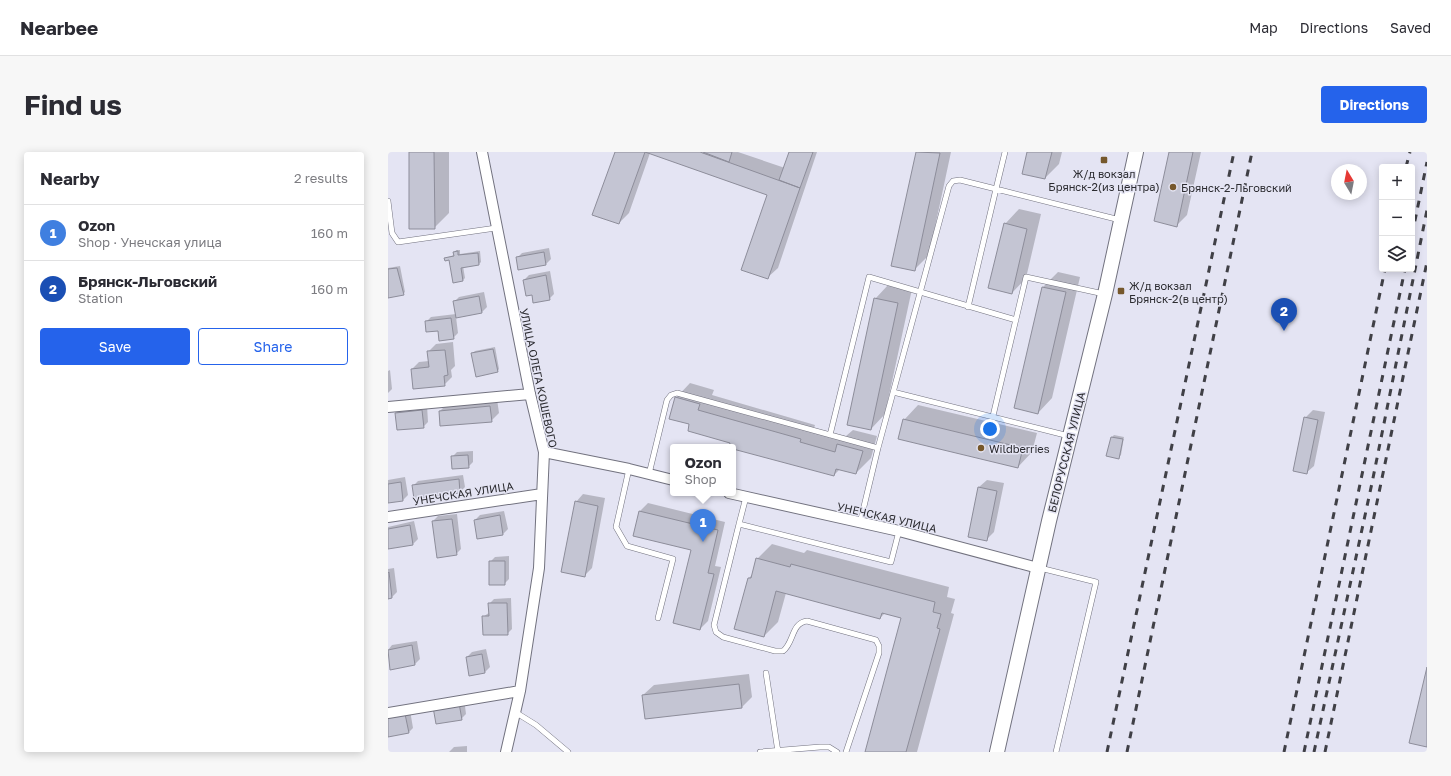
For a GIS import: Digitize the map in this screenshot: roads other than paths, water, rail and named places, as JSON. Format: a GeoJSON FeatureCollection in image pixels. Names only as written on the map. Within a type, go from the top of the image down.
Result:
{"type":"FeatureCollection","features":[{"type":"Feature","properties":{"kind":"main road","name":"БЕЛОРУССКАЯ УЛИЦА"},"geometry":{"type":"LineString","coordinates":[[997,752],[1038,568],[1105,294],[1136,152]]}},
{"type":"Feature","properties":{"kind":"street","name":"УЛИЦА ОЛЕГА КОШЕВОГО"},"geometry":{"type":"LineString","coordinates":[[482,152],[530,394],[544,452],[540,568],[520,691],[514,711],[506,752]]}},
{"type":"Feature","properties":{"kind":"street"},"geometry":{"type":"LineString","coordinates":[[388,407],[530,394]]}},
{"type":"Feature","properties":{"kind":"street"},"geometry":{"type":"LineString","coordinates":[[544,452],[629,469],[670,479]]}},
{"type":"Feature","properties":{"kind":"street","name":"УНЕЧСКАЯ УЛИЦА"},"geometry":{"type":"LineString","coordinates":[[388,517],[542,494]]}},
{"type":"Feature","properties":{"kind":"street","name":"УНЕЧСКАЯ УЛИЦА"},"geometry":{"type":"LineString","coordinates":[[736,495],[899,531],[1038,568]]}},
{"type":"Feature","properties":{"kind":"street"},"geometry":{"type":"LineString","coordinates":[[388,713],[520,691]]}},
{"type":"Feature","properties":{"kind":"lane"},"geometry":{"type":"LineString","coordinates":[[968,307],[1005,152]]}},
{"type":"Feature","properties":{"kind":"lane"},"geometry":{"type":"LineString","coordinates":[[860,523],[878,448],[949,186],[954,181],[960,180],[1121,220]]}},
{"type":"Feature","properties":{"kind":"lane"},"geometry":{"type":"LineString","coordinates":[[388,202],[392,233],[398,242],[496,228]]}},
{"type":"Feature","properties":{"kind":"lane"},"geometry":{"type":"LineString","coordinates":[[830,435],[869,277],[1016,320]]}},
{"type":"Feature","properties":{"kind":"lane"},"geometry":{"type":"LineString","coordinates":[[993,416],[1026,277],[1105,294]]}},
{"type":"Feature","properties":{"kind":"lane"},"geometry":{"type":"LineString","coordinates":[[893,392],[1070,436]]}},
{"type":"Feature","properties":{"kind":"lane"},"geometry":{"type":"LineString","coordinates":[[649,474],[667,400],[671,395],[677,393],[878,448]]}},
{"type":"Feature","properties":{"kind":"lane"},"geometry":{"type":"LineString","coordinates":[[629,469],[616,527],[627,546],[673,559],[658,618]]}},
{"type":"Feature","properties":{"kind":"lane"},"geometry":{"type":"LineString","coordinates":[[746,497],[714,625],[716,632],[723,637],[775,651],[783,651],[789,647],[796,628],[801,622],[807,622],[876,640],[879,646],[879,653],[846,752]]}},
{"type":"Feature","properties":{"kind":"lane"},"geometry":{"type":"LineString","coordinates":[[739,524],[891,562],[899,531]]}},
{"type":"Feature","properties":{"kind":"lane"},"geometry":{"type":"LineString","coordinates":[[1038,568],[1096,582],[1056,752]]}},
{"type":"Feature","properties":{"kind":"lane"},"geometry":{"type":"LineString","coordinates":[[766,673],[778,751]]}},
{"type":"Feature","properties":{"kind":"lane"},"geometry":{"type":"LineString","coordinates":[[514,711],[536,725],[568,752]]}},
{"type":"Feature","properties":{"kind":"lane"},"geometry":{"type":"LineString","coordinates":[[760,752],[820,746],[829,747],[837,752]]}},
{"type":"Feature","properties":{"kind":"railway"},"geometry":{"type":"LineString","coordinates":[[1107,752],[1234,152]]}},
{"type":"Feature","properties":{"kind":"railway"},"geometry":{"type":"LineString","coordinates":[[1127,752],[1252,152]]}},
{"type":"Feature","properties":{"kind":"railway"},"geometry":{"type":"LineString","coordinates":[[1407,164],[1410,152]]}},
{"type":"Feature","properties":{"kind":"railway"},"geometry":{"type":"LineString","coordinates":[[1415,220],[1427,162]]}},
{"type":"Feature","properties":{"kind":"railway"},"geometry":{"type":"LineString","coordinates":[[1314,752],[1372,483],[1427,210]]}},
{"type":"Feature","properties":{"kind":"railway"},"geometry":{"type":"LineString","coordinates":[[1325,752],[1427,262]]}},
{"type":"Feature","properties":{"kind":"railway"},"geometry":{"type":"LineString","coordinates":[[1284,752],[1384,272]]}},
{"type":"Feature","properties":{"kind":"railway"},"geometry":{"type":"LineString","coordinates":[[1304,752],[1404,272]]}},
{"type":"Feature","properties":{"kind":"place","name":"Ж/д вокзал Брянск-2(из центра)"},"geometry":{"type":"Point","coordinates":[1104,160]}},
{"type":"Feature","properties":{"kind":"place","name":"Брянск-2-Льговский"},"geometry":{"type":"Point","coordinates":[1173,187]}},
{"type":"Feature","properties":{"kind":"place","name":"Ж/д вокзал Брянск-2(в центр)"},"geometry":{"type":"Point","coordinates":[1121,291]}},
{"type":"Feature","properties":{"kind":"place","name":"Брянск-Льговский"},"geometry":{"type":"Point","coordinates":[1284,331]}},
{"type":"Feature","properties":{"kind":"place","name":"Wildberries"},"geometry":{"type":"Point","coordinates":[981,448]}},
{"type":"Feature","properties":{"kind":"place","name":"Ozon"},"geometry":{"type":"Point","coordinates":[703,542]}}]}
